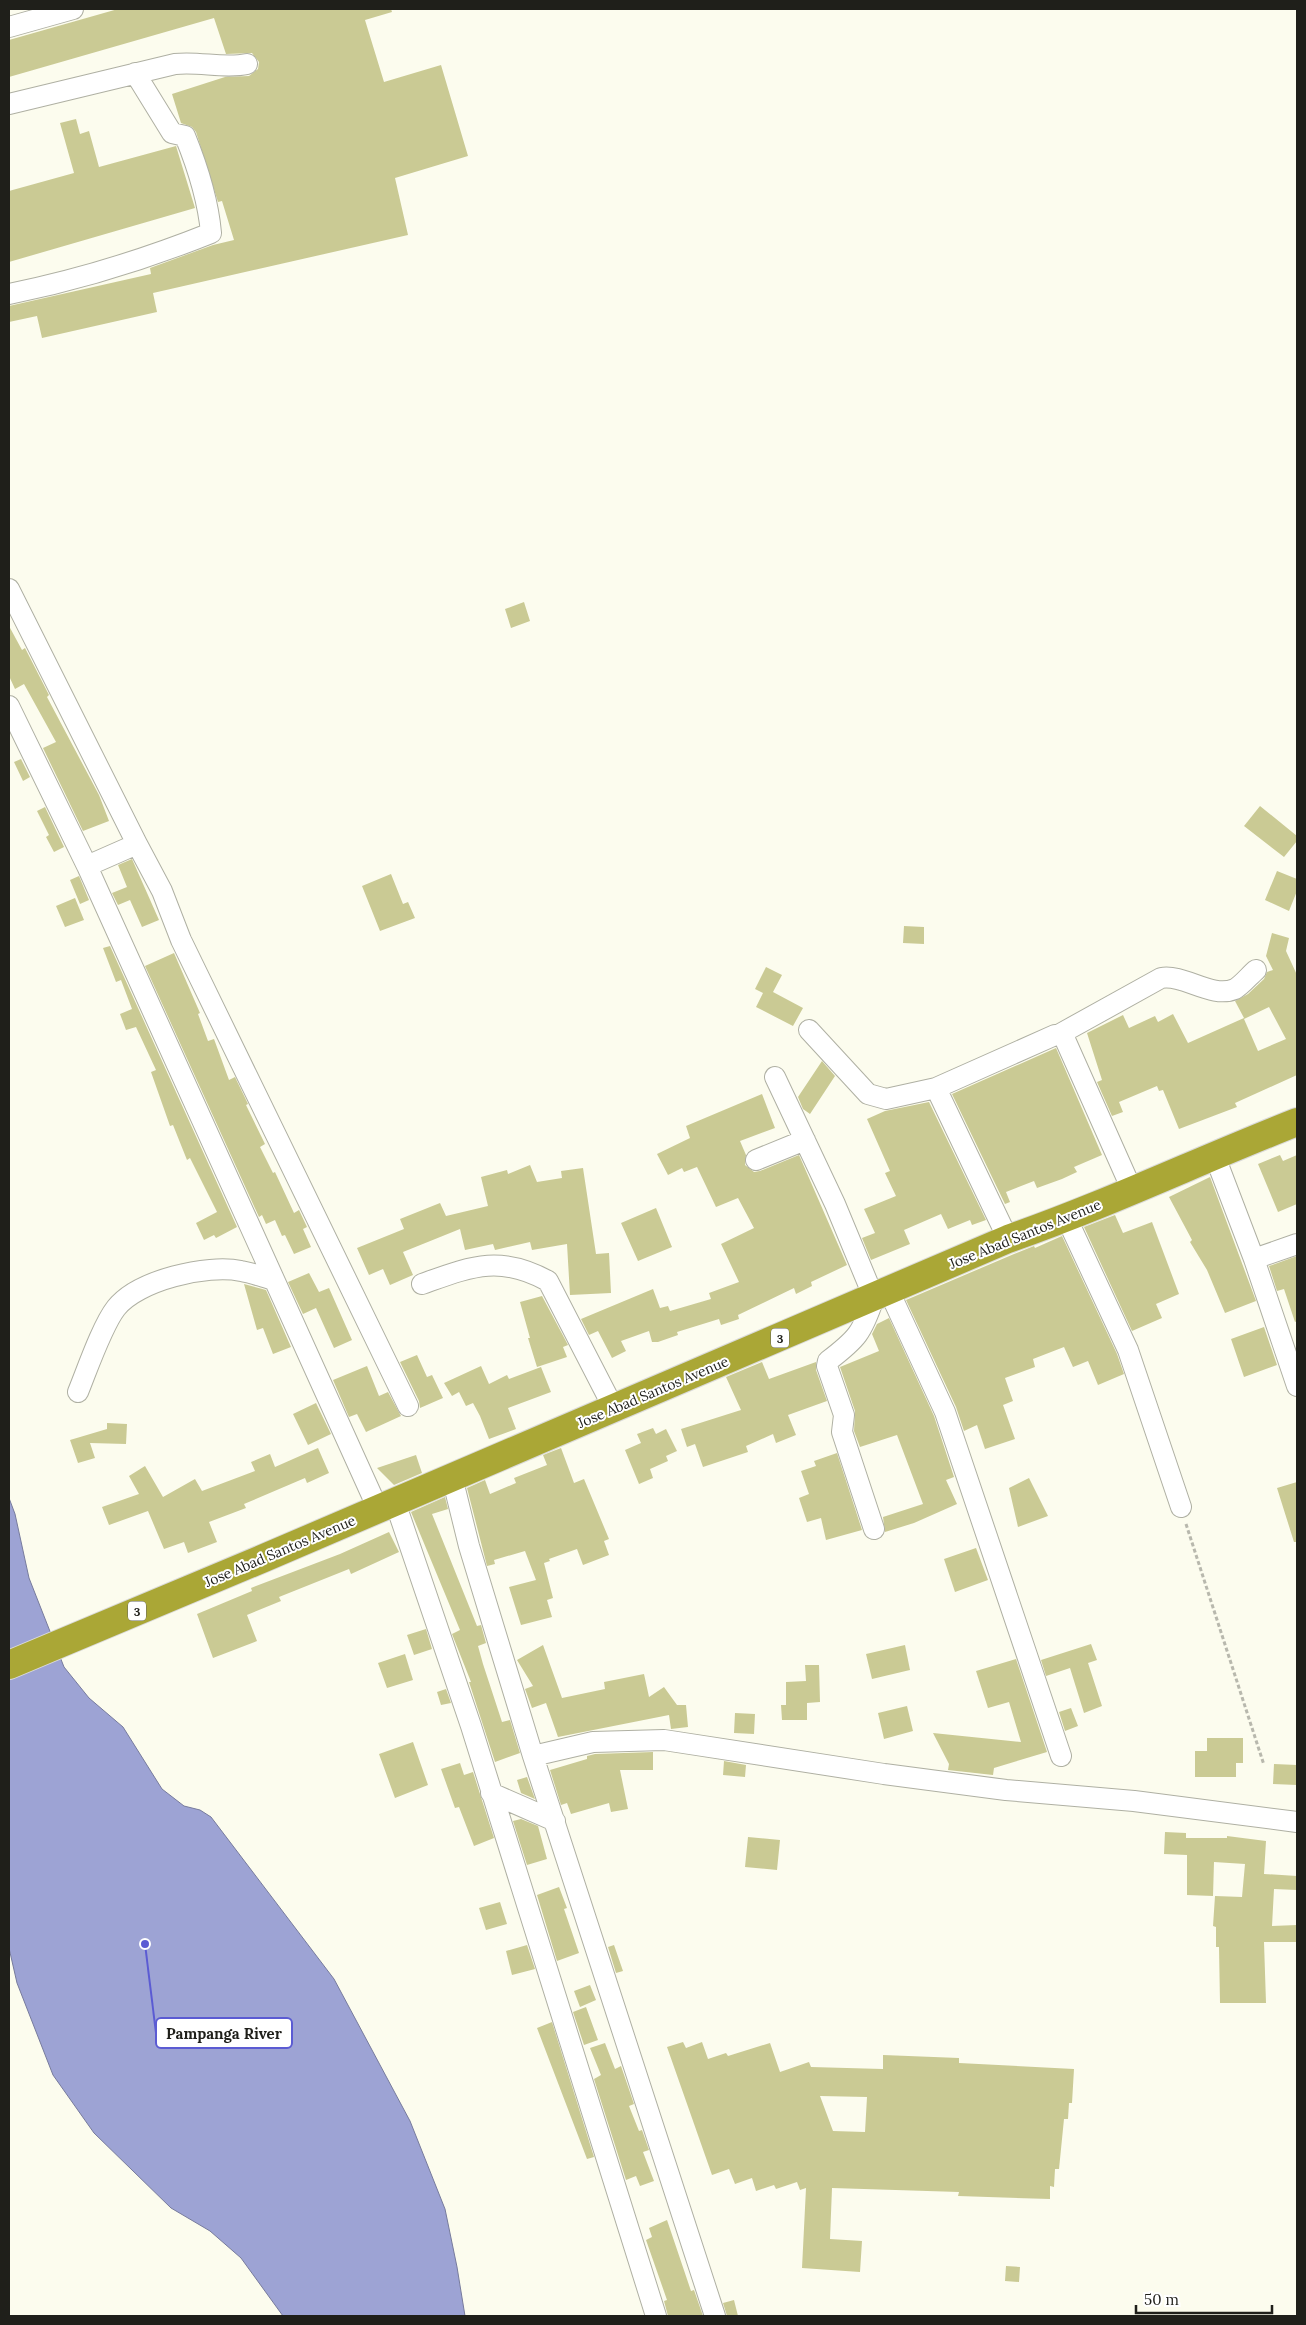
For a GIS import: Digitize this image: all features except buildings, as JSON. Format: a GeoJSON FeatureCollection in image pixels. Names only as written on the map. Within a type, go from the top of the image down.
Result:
{"type":"FeatureCollection","features":[{"type":"Feature","properties":{"kind":"highway","name":"Jose Abad Santos Avenue"},"geometry":{"type":"LineString","coordinates":[[9,1664],[264,1558],[882,1295],[1008,1239],[1067,1218],[1214,1154],[1297,1122]]}},
{"type":"Feature","properties":{"kind":"street"},"geometry":{"type":"LineString","coordinates":[[9,27],[73,9]]}},
{"type":"Feature","properties":{"kind":"street"},"geometry":{"type":"LineString","coordinates":[[9,104],[135,73],[190,62],[233,67],[248,64]]}},
{"type":"Feature","properties":{"kind":"street"},"geometry":{"type":"LineString","coordinates":[[9,294],[52,285],[158,253],[211,233],[208,207],[195,161],[185,136],[172,133],[135,73]]}},
{"type":"Feature","properties":{"kind":"street"},"geometry":{"type":"LineString","coordinates":[[9,589],[162,891],[181,940],[408,1406]]}},
{"type":"Feature","properties":{"kind":"street"},"geometry":{"type":"LineString","coordinates":[[9,706],[87,866],[274,1280],[387,1505],[438,1622],[656,2316]]}},
{"type":"Feature","properties":{"kind":"street"},"geometry":{"type":"LineString","coordinates":[[87,866],[137,844]]}},
{"type":"Feature","properties":{"kind":"street"},"geometry":{"type":"LineString","coordinates":[[809,1030],[868,1094],[886,1099],[936,1088],[1060,1034],[1161,978],[1171,976],[1216,991],[1235,988],[1256,970]]}},
{"type":"Feature","properties":{"kind":"street"},"geometry":{"type":"LineString","coordinates":[[1060,1034],[1067,1041],[1132,1190]]}},
{"type":"Feature","properties":{"kind":"street"},"geometry":{"type":"LineString","coordinates":[[775,1077],[804,1140],[882,1295],[945,1412],[1061,1756]]}},
{"type":"Feature","properties":{"kind":"street"},"geometry":{"type":"LineString","coordinates":[[936,1088],[1008,1239]]}},
{"type":"Feature","properties":{"kind":"street"},"geometry":{"type":"LineString","coordinates":[[756,1160],[804,1140]]}},
{"type":"Feature","properties":{"kind":"street"},"geometry":{"type":"LineString","coordinates":[[1214,1154],[1254,1259],[1297,1386]]}},
{"type":"Feature","properties":{"kind":"street"},"geometry":{"type":"LineString","coordinates":[[1067,1218],[1128,1350],[1181,1507]]}},
{"type":"Feature","properties":{"kind":"street"},"geometry":{"type":"LineString","coordinates":[[1254,1259],[1297,1244]]}},
{"type":"Feature","properties":{"kind":"street"},"geometry":{"type":"LineString","coordinates":[[422,1284],[469,1267],[498,1265],[530,1271],[548,1281],[614,1408]]}},
{"type":"Feature","properties":{"kind":"street"},"geometry":{"type":"LineString","coordinates":[[78,1392],[116,1308],[135,1291],[162,1281],[201,1271],[240,1270],[274,1280]]}},
{"type":"Feature","properties":{"kind":"street"},"geometry":{"type":"LineString","coordinates":[[874,1529],[842,1432],[844,1415],[827,1366],[828,1361],[859,1335],[882,1295]]}},
{"type":"Feature","properties":{"kind":"street"},"geometry":{"type":"LineString","coordinates":[[452,1477],[468,1546],[533,1756],[715,2316]]}},
{"type":"Feature","properties":{"kind":"street"},"geometry":{"type":"LineString","coordinates":[[533,1756],[593,1742],[664,1740],[752,1752],[884,1774],[1006,1790],[1134,1801],[1297,1822]]}},
{"type":"Feature","properties":{"kind":"street"},"geometry":{"type":"LineString","coordinates":[[491,1793],[555,1821]]}},
{"type":"Feature","properties":{"kind":"path"},"geometry":{"type":"LineString","coordinates":[[1181,1507],[1264,1765]]}},
{"type":"Feature","properties":{"kind":"water"},"geometry":{"type":"Polygon","coordinates":[[[9,1498],[15,1514],[29,1578],[64,1667],[89,1698],[123,1727],[162,1789],[184,1806],[200,1810],[211,1817],[334,1979],[410,2121],[445,2209],[465,2316],[283,2316],[241,2258],[210,2231],[171,2208],[94,2133],[53,2075],[17,1983],[9,1948],[9,1498]]]}},
{"type":"Feature","properties":{"kind":"place","name":"Pampanga River"},"geometry":{"type":"Point","coordinates":[145,1944]}}]}
